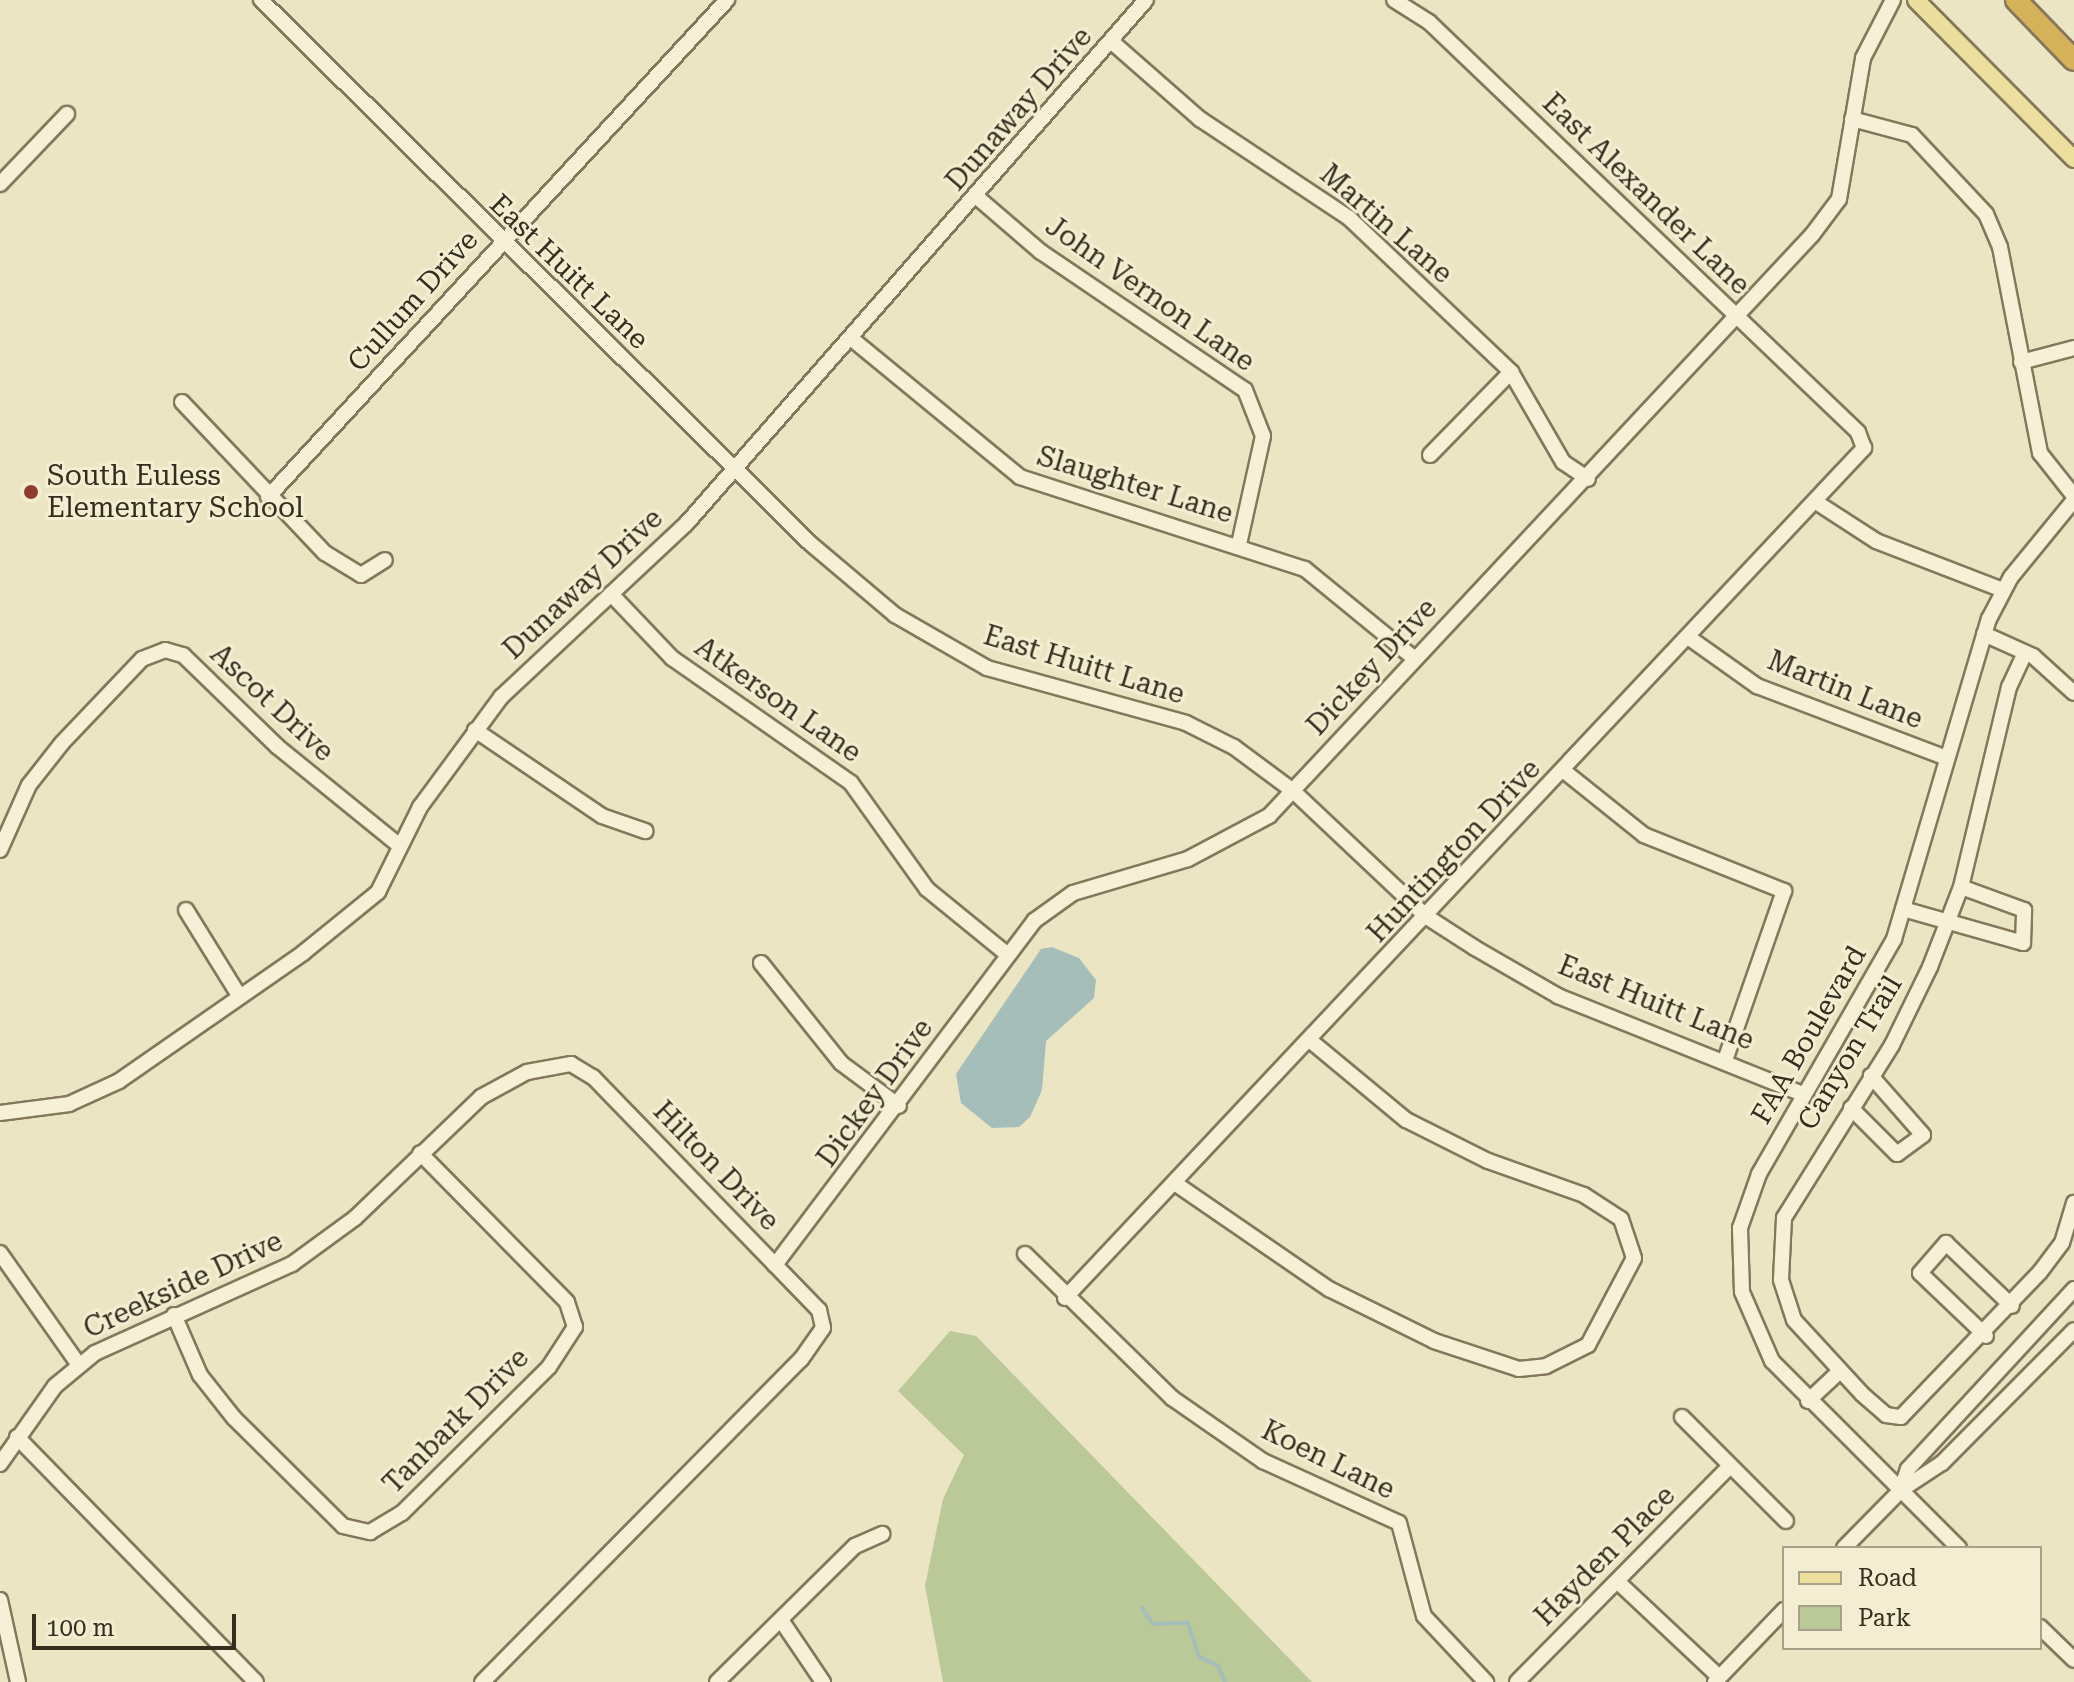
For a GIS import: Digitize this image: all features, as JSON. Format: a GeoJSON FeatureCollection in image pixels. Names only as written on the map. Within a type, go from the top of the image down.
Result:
{"type":"FeatureCollection","features":[{"type":"Feature","properties":{"kind":"highway"},"geometry":{"type":"LineString","coordinates":[[2016,0],[2074,60]]}},
{"type":"Feature","properties":{"kind":"main road"},"geometry":{"type":"LineString","coordinates":[[1916,0],[2074,159]]}},
{"type":"Feature","properties":{"kind":"street","name":"East Huitt Lane"},"geometry":{"type":"LineString","coordinates":[[261,0],[501,243],[870,597],[953,650],[1011,676],[1186,723],[1292,790],[1427,917],[1558,996],[1725,1060],[1803,1094]]}},
{"type":"Feature","properties":{"kind":"street","name":"Cullum Drive"},"geometry":{"type":"LineString","coordinates":[[268,497],[727,0]]}},
{"type":"Feature","properties":{"kind":"street","name":"Dunaway Drive"},"geometry":{"type":"LineString","coordinates":[[0,1113],[69,1104],[119,1081],[240,997],[378,892],[400,846],[475,730],[533,663],[611,594],[735,470],[977,197],[1146,0]]}},
{"type":"Feature","properties":{"kind":"street","name":"East Alexander Lane"},"geometry":{"type":"LineString","coordinates":[[1394,0],[1429,22],[1858,432]]}},
{"type":"Feature","properties":{"kind":"street","name":"Dickey Drive"},"geometry":{"type":"LineString","coordinates":[[775,1265],[899,1106],[1034,921],[1073,893],[1239,838],[1292,790],[1588,479],[1737,317],[1839,199],[1863,58],[1893,0]]}},
{"type":"Feature","properties":{"kind":"street","name":"Martin Lane"},"geometry":{"type":"LineString","coordinates":[[1112,42],[1200,119],[1349,218],[1511,372],[1563,462],[1588,479]]}},
{"type":"Feature","properties":{"kind":"street"},"geometry":{"type":"LineString","coordinates":[[0,184],[67,114]]}},
{"type":"Feature","properties":{"kind":"street"},"geometry":{"type":"LineString","coordinates":[[1852,119],[1912,135],[1975,199],[2000,247],[2040,453],[2074,498]]}},
{"type":"Feature","properties":{"kind":"street","name":"John Vernon Lane"},"geometry":{"type":"LineString","coordinates":[[977,197],[1041,252],[1245,390],[1263,436],[1239,544]]}},
{"type":"Feature","properties":{"kind":"street","name":"Slaughter Lane"},"geometry":{"type":"LineString","coordinates":[[852,339],[1020,477],[1239,544],[1327,581],[1415,659]]}},
{"type":"Feature","properties":{"kind":"street"},"geometry":{"type":"LineString","coordinates":[[2021,362],[2074,348]]}},
{"type":"Feature","properties":{"kind":"street"},"geometry":{"type":"LineString","coordinates":[[1430,455],[1511,372]]}},
{"type":"Feature","properties":{"kind":"street"},"geometry":{"type":"LineString","coordinates":[[182,402],[268,497],[325,553],[361,575],[385,560]]}},
{"type":"Feature","properties":{"kind":"street","name":"Huntington Drive"},"geometry":{"type":"LineString","coordinates":[[1065,1298],[1861,457],[1858,432]]}},
{"type":"Feature","properties":{"kind":"street","name":"FAA Boulevard"},"geometry":{"type":"LineString","coordinates":[[1957,1546],[1808,1401],[1752,1323],[1738,1267],[1740,1228],[1759,1174],[1803,1094],[1877,973],[1903,909],[1984,634],[2003,590],[2074,498]]}},
{"type":"Feature","properties":{"kind":"street"},"geometry":{"type":"LineString","coordinates":[[1816,502],[1876,541],[2003,590]]}},
{"type":"Feature","properties":{"kind":"street","name":"Atkerson Lane"},"geometry":{"type":"LineString","coordinates":[[611,594],[672,658],[851,783],[927,889],[1008,955]]}},
{"type":"Feature","properties":{"kind":"street"},"geometry":{"type":"LineString","coordinates":[[1984,634],[2024,655],[2074,693]]}},
{"type":"Feature","properties":{"kind":"street","name":"Martin Lane"},"geometry":{"type":"LineString","coordinates":[[1688,637],[1757,686],[1947,758]]}},
{"type":"Feature","properties":{"kind":"street","name":"Ascot Drive"},"geometry":{"type":"LineString","coordinates":[[0,850],[29,785],[62,743],[142,659],[165,650],[183,655],[278,747],[400,846]]}},
{"type":"Feature","properties":{"kind":"street","name":"Canyon Trail"},"geometry":{"type":"LineString","coordinates":[[1986,1336],[1901,1417],[1886,1415],[1840,1371],[1794,1320],[1777,1240],[1801,1183],[1871,1076],[1947,924],[1961,887],[2009,687],[2024,655]]}},
{"type":"Feature","properties":{"kind":"street"},"geometry":{"type":"LineString","coordinates":[[475,730],[602,816],[645,831]]}},
{"type":"Feature","properties":{"kind":"street"},"geometry":{"type":"LineString","coordinates":[[1564,771],[1644,835],[1784,891],[1725,1060]]}},
{"type":"Feature","properties":{"kind":"street"},"geometry":{"type":"LineString","coordinates":[[1903,909],[1947,924],[2023,943],[2024,910],[1961,887]]}},
{"type":"Feature","properties":{"kind":"street"},"geometry":{"type":"LineString","coordinates":[[186,910],[240,997]]}},
{"type":"Feature","properties":{"kind":"street"},"geometry":{"type":"LineString","coordinates":[[761,963],[841,1063],[899,1106]]}},
{"type":"Feature","properties":{"kind":"street"},"geometry":{"type":"LineString","coordinates":[[1176,1184],[1329,1289],[1482,1359],[1546,1366],[1588,1345],[1602,1327],[1634,1258],[1632,1239],[1610,1207],[1406,1120],[1311,1041]]}},
{"type":"Feature","properties":{"kind":"street","name":"Creekside Drive"},"geometry":{"type":"LineString","coordinates":[[0,1464],[17,1437],[79,1365],[174,1315],[292,1264],[355,1218],[481,1097],[560,1061]]}},
{"type":"Feature","properties":{"kind":"street","name":"Hilton Drive"},"geometry":{"type":"LineString","coordinates":[[482,1682],[801,1359],[824,1320],[593,1077],[560,1061]]}},
{"type":"Feature","properties":{"kind":"street"},"geometry":{"type":"LineString","coordinates":[[1851,1108],[1897,1154],[1923,1135],[1871,1076]]}},
{"type":"Feature","properties":{"kind":"street","name":"Tanbark Drive"},"geometry":{"type":"LineString","coordinates":[[174,1315],[200,1375],[234,1418],[355,1532],[370,1532],[423,1495],[549,1367],[574,1323],[567,1302],[420,1153]]}},
{"type":"Feature","properties":{"kind":"street"},"geometry":{"type":"LineString","coordinates":[[2012,1306],[1946,1243],[1920,1273],[1986,1336],[2012,1306],[2062,1243],[2074,1203]]}},
{"type":"Feature","properties":{"kind":"street"},"geometry":{"type":"LineString","coordinates":[[0,1253],[79,1365]]}},
{"type":"Feature","properties":{"kind":"street","name":"Koen Lane"},"geometry":{"type":"LineString","coordinates":[[1025,1254],[1065,1298],[1172,1398],[1263,1461],[1399,1523],[1424,1616],[1486,1682]]}},
{"type":"Feature","properties":{"kind":"street"},"geometry":{"type":"LineString","coordinates":[[1901,1490],[1908,1469],[2074,1289]]}},
{"type":"Feature","properties":{"kind":"street"},"geometry":{"type":"LineString","coordinates":[[1846,1546],[1901,1490],[1942,1463],[2074,1330]]}},
{"type":"Feature","properties":{"kind":"street"},"geometry":{"type":"LineString","coordinates":[[1808,1401],[1840,1371]]}},
{"type":"Feature","properties":{"kind":"street"},"geometry":{"type":"LineString","coordinates":[[1682,1417],[1786,1521]]}},
{"type":"Feature","properties":{"kind":"street"},"geometry":{"type":"LineString","coordinates":[[17,1437],[256,1682]]}},
{"type":"Feature","properties":{"kind":"street","name":"Hayden Place"},"geometry":{"type":"LineString","coordinates":[[1517,1682],[1730,1466]]}},
{"type":"Feature","properties":{"kind":"street"},"geometry":{"type":"LineString","coordinates":[[717,1682],[855,1546],[882,1534]]}},
{"type":"Feature","properties":{"kind":"street"},"geometry":{"type":"LineString","coordinates":[[1618,1582],[1717,1680],[1782,1612]]}},
{"type":"Feature","properties":{"kind":"street"},"geometry":{"type":"LineString","coordinates":[[0,1600],[18,1682]]}},
{"type":"Feature","properties":{"kind":"street"},"geometry":{"type":"LineString","coordinates":[[781,1620],[823,1682]]}},
{"type":"Feature","properties":{"kind":"street"},"geometry":{"type":"LineString","coordinates":[[2042,1629],[2074,1660]]}},
{"type":"Feature","properties":{"kind":"green space"},"geometry":{"type":"Polygon","coordinates":[[[950,1331],[976,1336],[1312,1682],[943,1682],[925,1586],[943,1499],[964,1455],[898,1391],[950,1331]]]}},
{"type":"Feature","properties":{"kind":"water"},"geometry":{"type":"Polygon","coordinates":[[[1052,947],[1079,958],[1096,980],[1094,998],[1046,1041],[1042,1090],[1030,1117],[1019,1127],[992,1128],[961,1103],[956,1074],[1041,949],[1052,947]]]}},
{"type":"Feature","properties":{"kind":"waterway"},"geometry":{"type":"LineString","coordinates":[[1142,1608],[1153,1624],[1188,1623],[1199,1657],[1218,1666],[1225,1682]]}},
{"type":"Feature","properties":{"kind":"place","name":"South Euless Elementary School"},"geometry":{"type":"Point","coordinates":[31,492]}}]}
